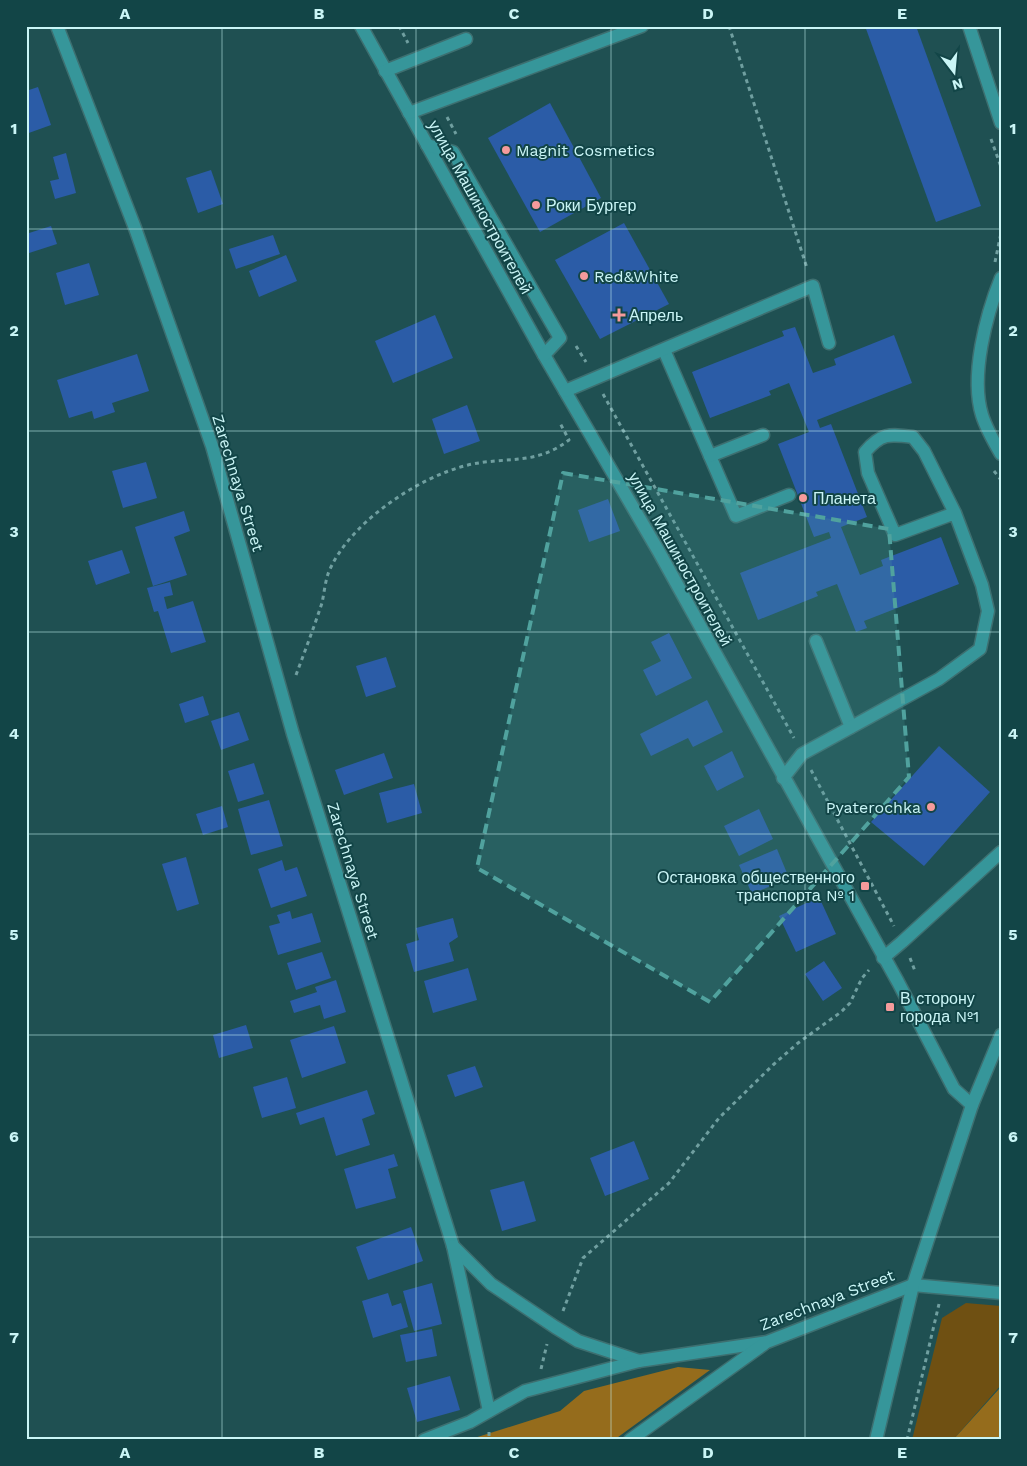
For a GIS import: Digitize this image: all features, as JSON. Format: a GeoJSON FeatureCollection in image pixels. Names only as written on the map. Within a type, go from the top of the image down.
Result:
{"type":"FeatureCollection","features":[{"type":"Feature","properties":{"kind":"street","name":"Zarechnaya Street"},"geometry":{"type":"LineString","coordinates":[[57,26],[135,228],[212,446],[293,734],[453,1246],[492,1284],[555,1327],[578,1341],[639,1361],[767,1342],[913,1285]]}},
{"type":"Feature","properties":{"kind":"street","name":"улица Машиностроителей"},"geometry":{"type":"LineString","coordinates":[[361,26],[544,355],[659,552],[882,958],[898,982],[954,1089],[972,1105]]}},
{"type":"Feature","properties":{"kind":"street"},"geometry":{"type":"LineString","coordinates":[[409,113],[642,26]]}},
{"type":"Feature","properties":{"kind":"street"},"geometry":{"type":"LineString","coordinates":[[969,26],[1001,123]]}},
{"type":"Feature","properties":{"kind":"street"},"geometry":{"type":"LineString","coordinates":[[385,71],[466,39]]}},
{"type":"Feature","properties":{"kind":"street"},"geometry":{"type":"LineString","coordinates":[[427,145],[453,152],[560,338],[544,355]]}},
{"type":"Feature","properties":{"kind":"street"},"geometry":{"type":"LineString","coordinates":[[1001,278],[986,323],[978,368],[982,414],[1001,454]]}},
{"type":"Feature","properties":{"kind":"street"},"geometry":{"type":"LineString","coordinates":[[565,391],[813,286],[829,343]]}},
{"type":"Feature","properties":{"kind":"street"},"geometry":{"type":"LineString","coordinates":[[664,350],[736,516],[789,495]]}},
{"type":"Feature","properties":{"kind":"street"},"geometry":{"type":"LineString","coordinates":[[783,778],[802,754],[939,679],[980,649],[988,611],[982,585],[955,513],[924,451],[913,437],[892,434],[876,439],[865,452],[868,473],[895,535],[955,513]]}},
{"type":"Feature","properties":{"kind":"street"},"geometry":{"type":"LineString","coordinates":[[710,456],[764,435]]}},
{"type":"Feature","properties":{"kind":"street"},"geometry":{"type":"LineString","coordinates":[[816,641],[851,727]]}},
{"type":"Feature","properties":{"kind":"street"},"geometry":{"type":"LineString","coordinates":[[882,958],[1001,852]]}},
{"type":"Feature","properties":{"kind":"street"},"geometry":{"type":"LineString","coordinates":[[876,1440],[913,1285],[972,1105],[1001,1035]]}},
{"type":"Feature","properties":{"kind":"street"},"geometry":{"type":"LineString","coordinates":[[453,1246],[489,1411]]}},
{"type":"Feature","properties":{"kind":"street"},"geometry":{"type":"LineString","coordinates":[[913,1285],[1001,1292]]}},
{"type":"Feature","properties":{"kind":"street"},"geometry":{"type":"LineString","coordinates":[[630,1440],[767,1342]]}},
{"type":"Feature","properties":{"kind":"street"},"geometry":{"type":"LineString","coordinates":[[424,1440],[470,1422],[530,1390],[639,1361]]}},
{"type":"Feature","properties":{"kind":"path"},"geometry":{"type":"LineString","coordinates":[[729,26],[813,286]]}},
{"type":"Feature","properties":{"kind":"path"},"geometry":{"type":"LineString","coordinates":[[293,682],[315,625],[328,574],[341,551],[356,531],[411,490],[440,476],[466,466],[487,461],[525,460],[544,455],[569,440]]}},
{"type":"Feature","properties":{"kind":"path"},"geometry":{"type":"LineString","coordinates":[[758,671],[902,942],[916,972]]}},
{"type":"Feature","properties":{"kind":"path"},"geometry":{"type":"LineString","coordinates":[[530,1390],[540,1372],[547,1344],[584,1258],[596,1244],[669,1183],[719,1118],[773,1065],[850,1003],[862,978],[882,958]]}},
{"type":"Feature","properties":{"kind":"path"},"geometry":{"type":"LineString","coordinates":[[907,1440],[942,1288]]}},
{"type":"Feature","properties":{"kind":"highlighted area"},"geometry":{"type":"Polygon","coordinates":[[[563,473],[889,529],[909,777],[710,1002],[477,868],[563,473]]]}},
{"type":"Feature","properties":{"kind":"shaded area"},"geometry":{"type":"Polygon","coordinates":[[[966,1303],[1001,1306],[1001,1385],[953,1440],[912,1440],[942,1318],[966,1303]]]}},
{"type":"Feature","properties":{"kind":"shaded area"},"geometry":{"type":"Polygon","coordinates":[[[678,1367],[710,1370],[614,1440],[468,1440],[560,1411],[584,1391],[678,1367]]]}},
{"type":"Feature","properties":{"kind":"shaded area"},"geometry":{"type":"Polygon","coordinates":[[[1001,1385],[1001,1440],[953,1440],[999,1389],[1001,1385]]]}},
{"type":"Feature","properties":{"kind":"building"},"geometry":{"type":"Polygon","coordinates":[[[865,26],[916,26],[981,206],[936,222],[865,26]]]}},
{"type":"Feature","properties":{"kind":"building"},"geometry":{"type":"Polygon","coordinates":[[[38,87],[51,125],[26,134],[26,91],[38,87]]]}},
{"type":"Feature","properties":{"kind":"building"},"geometry":{"type":"Polygon","coordinates":[[[550,103],[601,198],[540,232],[488,138],[550,103]]]}},
{"type":"Feature","properties":{"kind":"building"},"geometry":{"type":"Polygon","coordinates":[[[66,153],[76,193],[55,199],[50,181],[59,179],[53,157],[66,153]]]}},
{"type":"Feature","properties":{"kind":"building"},"geometry":{"type":"Polygon","coordinates":[[[211,170],[223,204],[198,213],[186,178],[211,170]]]}},
{"type":"Feature","properties":{"kind":"building"},"geometry":{"type":"Polygon","coordinates":[[[624,223],[669,304],[600,339],[555,260],[624,223]]]}},
{"type":"Feature","properties":{"kind":"building"},"geometry":{"type":"Polygon","coordinates":[[[51,226],[57,244],[26,254],[26,234],[51,226]]]}},
{"type":"Feature","properties":{"kind":"building"},"geometry":{"type":"Polygon","coordinates":[[[273,235],[280,254],[236,269],[229,249],[273,235]]]}},
{"type":"Feature","properties":{"kind":"building"},"geometry":{"type":"Polygon","coordinates":[[[286,255],[297,281],[259,297],[249,271],[286,255]]]}},
{"type":"Feature","properties":{"kind":"building"},"geometry":{"type":"Polygon","coordinates":[[[89,263],[99,295],[65,305],[56,273],[89,263]]]}},
{"type":"Feature","properties":{"kind":"building"},"geometry":{"type":"Polygon","coordinates":[[[435,315],[453,358],[393,383],[375,341],[435,315]]]}},
{"type":"Feature","properties":{"kind":"building"},"geometry":{"type":"Polygon","coordinates":[[[795,327],[813,373],[836,365],[834,359],[894,335],[912,383],[817,420],[820,428],[831,424],[867,517],[841,527],[860,575],[883,566],[881,560],[941,537],[959,584],[864,621],[867,628],[856,632],[837,584],[816,592],[818,596],[758,620],[740,573],[831,538],[829,532],[814,537],[778,444],[809,432],[789,383],[769,391],[771,395],[710,418],[692,372],[784,336],[782,331],[795,327]]]}},
{"type":"Feature","properties":{"kind":"building"},"geometry":{"type":"Polygon","coordinates":[[[137,354],[149,391],[112,403],[115,412],[94,419],[92,411],[69,418],[57,380],[137,354]]]}},
{"type":"Feature","properties":{"kind":"building"},"geometry":{"type":"Polygon","coordinates":[[[467,405],[480,441],[444,454],[432,419],[467,405]]]}},
{"type":"Feature","properties":{"kind":"building"},"geometry":{"type":"Polygon","coordinates":[[[146,462],[157,498],[123,508],[112,471],[146,462]]]}},
{"type":"Feature","properties":{"kind":"building"},"geometry":{"type":"Polygon","coordinates":[[[608,499],[620,531],[589,542],[578,510],[608,499]]]}},
{"type":"Feature","properties":{"kind":"building"},"geometry":{"type":"Polygon","coordinates":[[[184,511],[190,531],[174,537],[187,575],[153,586],[135,527],[184,511]]]}},
{"type":"Feature","properties":{"kind":"building"},"geometry":{"type":"Polygon","coordinates":[[[122,550],[130,573],[96,585],[88,561],[122,550]]]}},
{"type":"Feature","properties":{"kind":"building"},"geometry":{"type":"Polygon","coordinates":[[[170,582],[173,595],[164,597],[167,609],[193,601],[206,642],[171,653],[158,611],[154,612],[147,588],[170,582]]]}},
{"type":"Feature","properties":{"kind":"building"},"geometry":{"type":"Polygon","coordinates":[[[669,633],[692,678],[656,696],[643,670],[661,661],[651,642],[669,633]]]}},
{"type":"Feature","properties":{"kind":"building"},"geometry":{"type":"Polygon","coordinates":[[[386,657],[396,687],[366,697],[356,666],[386,657]]]}},
{"type":"Feature","properties":{"kind":"building"},"geometry":{"type":"Polygon","coordinates":[[[203,696],[209,715],[185,723],[179,704],[203,696]]]}},
{"type":"Feature","properties":{"kind":"building"},"geometry":{"type":"Polygon","coordinates":[[[707,700],[723,732],[693,747],[688,738],[651,756],[640,734],[707,700]]]}},
{"type":"Feature","properties":{"kind":"building"},"geometry":{"type":"Polygon","coordinates":[[[239,712],[249,740],[221,750],[211,721],[239,712]]]}},
{"type":"Feature","properties":{"kind":"building","name":"Pyaterochka"},"geometry":{"type":"Polygon","coordinates":[[[939,746],[990,792],[924,866],[871,822],[939,746]]]}},
{"type":"Feature","properties":{"kind":"building"},"geometry":{"type":"Polygon","coordinates":[[[732,751],[744,777],[717,791],[704,766],[732,751]]]}},
{"type":"Feature","properties":{"kind":"building"},"geometry":{"type":"Polygon","coordinates":[[[384,753],[393,778],[344,795],[335,770],[384,753]]]}},
{"type":"Feature","properties":{"kind":"building"},"geometry":{"type":"Polygon","coordinates":[[[254,763],[264,794],[238,802],[228,771],[254,763]]]}},
{"type":"Feature","properties":{"kind":"building"},"geometry":{"type":"Polygon","coordinates":[[[414,784],[422,813],[387,823],[379,793],[414,784]]]}},
{"type":"Feature","properties":{"kind":"building"},"geometry":{"type":"Polygon","coordinates":[[[269,800],[283,846],[251,855],[238,809],[269,800]]]}},
{"type":"Feature","properties":{"kind":"building"},"geometry":{"type":"Polygon","coordinates":[[[222,806],[228,827],[203,835],[196,814],[222,806]]]}},
{"type":"Feature","properties":{"kind":"building"},"geometry":{"type":"Polygon","coordinates":[[[759,809],[773,839],[739,856],[724,826],[759,809]]]}},
{"type":"Feature","properties":{"kind":"building"},"geometry":{"type":"Polygon","coordinates":[[[777,849],[789,878],[752,894],[739,865],[777,849]]]}},
{"type":"Feature","properties":{"kind":"building"},"geometry":{"type":"Polygon","coordinates":[[[186,857],[199,904],[177,911],[162,864],[186,857]]]}},
{"type":"Feature","properties":{"kind":"building"},"geometry":{"type":"Polygon","coordinates":[[[282,860],[285,871],[297,867],[307,896],[271,908],[258,869],[282,860]]]}},
{"type":"Feature","properties":{"kind":"building"},"geometry":{"type":"Polygon","coordinates":[[[819,897],[836,934],[796,952],[779,916],[819,897]]]}},
{"type":"Feature","properties":{"kind":"building"},"geometry":{"type":"Polygon","coordinates":[[[290,911],[292,919],[312,913],[321,942],[278,955],[269,926],[280,923],[277,915],[290,911]]]}},
{"type":"Feature","properties":{"kind":"building"},"geometry":{"type":"Polygon","coordinates":[[[453,918],[458,937],[449,943],[454,961],[414,972],[406,944],[419,940],[416,928],[453,918]]]}},
{"type":"Feature","properties":{"kind":"building"},"geometry":{"type":"Polygon","coordinates":[[[322,952],[331,978],[296,990],[287,963],[322,952]]]}},
{"type":"Feature","properties":{"kind":"building"},"geometry":{"type":"Polygon","coordinates":[[[824,961],[842,988],[823,1001],[805,974],[824,961]]]}},
{"type":"Feature","properties":{"kind":"building"},"geometry":{"type":"Polygon","coordinates":[[[468,968],[477,1000],[433,1013],[424,981],[468,968]]]}},
{"type":"Feature","properties":{"kind":"building"},"geometry":{"type":"Polygon","coordinates":[[[336,980],[346,1012],[324,1019],[320,1005],[294,1013],[290,1001],[317,992],[315,987],[336,980]]]}},
{"type":"Feature","properties":{"kind":"building"},"geometry":{"type":"Polygon","coordinates":[[[246,1025],[253,1048],[219,1058],[213,1035],[246,1025]]]}},
{"type":"Feature","properties":{"kind":"building"},"geometry":{"type":"Polygon","coordinates":[[[334,1026],[346,1063],[302,1078],[290,1040],[334,1026]]]}},
{"type":"Feature","properties":{"kind":"building"},"geometry":{"type":"Polygon","coordinates":[[[475,1066],[483,1087],[455,1097],[447,1075],[475,1066]]]}},
{"type":"Feature","properties":{"kind":"building"},"geometry":{"type":"Polygon","coordinates":[[[287,1077],[296,1108],[262,1118],[253,1087],[287,1077]]]}},
{"type":"Feature","properties":{"kind":"building"},"geometry":{"type":"Polygon","coordinates":[[[367,1090],[375,1114],[362,1119],[370,1145],[336,1156],[324,1117],[300,1125],[296,1113],[367,1090]]]}},
{"type":"Feature","properties":{"kind":"building"},"geometry":{"type":"Polygon","coordinates":[[[634,1141],[649,1179],[605,1196],[590,1158],[634,1141]]]}},
{"type":"Feature","properties":{"kind":"building"},"geometry":{"type":"Polygon","coordinates":[[[394,1154],[398,1166],[388,1169],[396,1198],[356,1209],[344,1169],[394,1154]]]}},
{"type":"Feature","properties":{"kind":"building"},"geometry":{"type":"Polygon","coordinates":[[[524,1181],[536,1221],[502,1231],[490,1190],[524,1181]]]}},
{"type":"Feature","properties":{"kind":"building"},"geometry":{"type":"Polygon","coordinates":[[[411,1227],[423,1261],[368,1280],[356,1247],[411,1227]]]}},
{"type":"Feature","properties":{"kind":"building"},"geometry":{"type":"Polygon","coordinates":[[[432,1283],[442,1324],[414,1331],[403,1291],[432,1283]]]}},
{"type":"Feature","properties":{"kind":"building"},"geometry":{"type":"Polygon","coordinates":[[[388,1293],[392,1306],[401,1303],[408,1327],[373,1338],[362,1301],[388,1293]]]}},
{"type":"Feature","properties":{"kind":"building"},"geometry":{"type":"Polygon","coordinates":[[[432,1329],[437,1356],[406,1362],[400,1335],[432,1329]]]}},
{"type":"Feature","properties":{"kind":"building"},"geometry":{"type":"Polygon","coordinates":[[[450,1376],[460,1410],[417,1422],[407,1388],[450,1376]]]}},
{"type":"Feature","properties":{"kind":"place","name":"Magnit Cosmetics"},"geometry":{"type":"Point","coordinates":[506,150]}},
{"type":"Feature","properties":{"kind":"place","name":"Роки Бургер"},"geometry":{"type":"Point","coordinates":[536,205]}},
{"type":"Feature","properties":{"kind":"place","name":"Red&White"},"geometry":{"type":"Point","coordinates":[584,276]}},
{"type":"Feature","properties":{"kind":"place","name":"Апрель"},"geometry":{"type":"Point","coordinates":[619,315]}},
{"type":"Feature","properties":{"kind":"place","name":"Планета"},"geometry":{"type":"Point","coordinates":[803,498]}},
{"type":"Feature","properties":{"kind":"place","name":"Pyaterochka"},"geometry":{"type":"Point","coordinates":[931,807]}},
{"type":"Feature","properties":{"kind":"place","name":"Остановка общественного транспорта № 1"},"geometry":{"type":"Point","coordinates":[865,886]}},
{"type":"Feature","properties":{"kind":"place","name":"В сторону города №1"},"geometry":{"type":"Point","coordinates":[890,1007]}}]}
